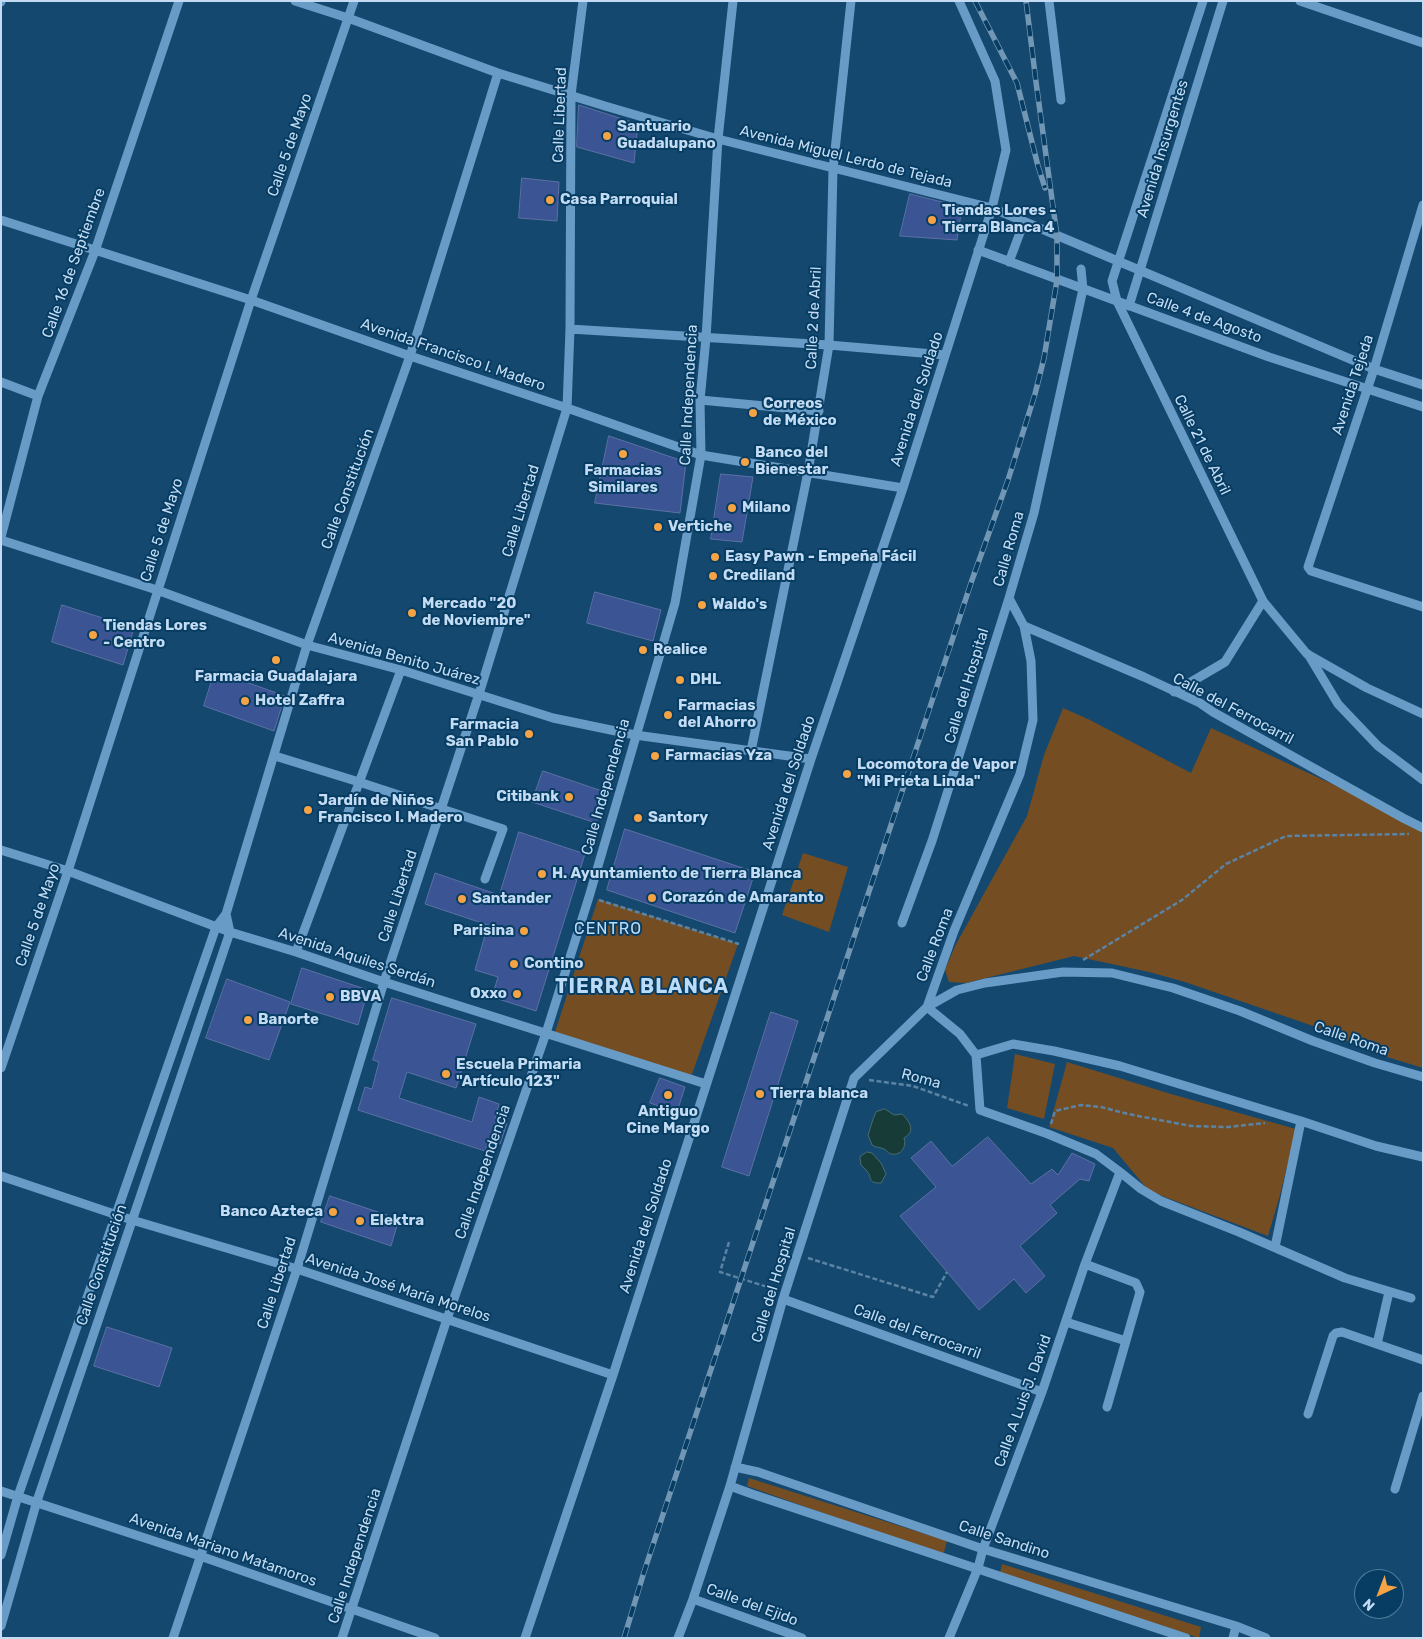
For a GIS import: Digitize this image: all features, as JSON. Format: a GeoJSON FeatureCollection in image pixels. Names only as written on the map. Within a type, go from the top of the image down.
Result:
{"type":"FeatureCollection","features":[{"type":"Feature","properties":{"kind":"street","name":"Calle 16 de Septiembre"},"geometry":{"type":"LineString","coordinates":[[1,538],[38,396],[95,251],[179,1]]}},
{"type":"Feature","properties":{"kind":"street","name":"Avenida Miguel Lerdo de Tejada"},"geometry":{"type":"LineString","coordinates":[[295,1],[348,18],[498,73],[718,140],[992,208]]}},
{"type":"Feature","properties":{"kind":"street","name":"Calle 5 de Mayo"},"geometry":{"type":"LineString","coordinates":[[1,1068],[68,871],[251,300],[354,1]]}},
{"type":"Feature","properties":{"kind":"street","name":"Calle Libertad"},"geometry":{"type":"LineString","coordinates":[[173,1638],[297,1269],[384,982],[479,694],[567,408],[570,329],[571,95],[582,1]]}},
{"type":"Feature","properties":{"kind":"street","name":"Calle Independencia"},"geometry":{"type":"LineString","coordinates":[[342,1638],[546,1033],[674,603],[701,455],[700,400],[706,338],[718,140],[733,1]]}},
{"type":"Feature","properties":{"kind":"street","name":"Calle 2 de Abril"},"geometry":{"type":"LineString","coordinates":[[751,751],[808,472],[829,345],[833,169],[851,1]]}},
{"type":"Feature","properties":{"kind":"street"},"geometry":{"type":"LineString","coordinates":[[959,1],[995,81],[1006,150],[992,208]]}},
{"type":"Feature","properties":{"kind":"street"},"geometry":{"type":"LineString","coordinates":[[1049,1],[1061,100]]}},
{"type":"Feature","properties":{"kind":"street","name":"Avenida Insurgentes"},"geometry":{"type":"LineString","coordinates":[[1117,301],[1112,281],[1203,1]]}},
{"type":"Feature","properties":{"kind":"street","name":"Avenida Insurgentes"},"geometry":{"type":"LineString","coordinates":[[1129,306],[1223,1]]}},
{"type":"Feature","properties":{"kind":"street"},"geometry":{"type":"LineString","coordinates":[[1300,1],[1423,43]]}},
{"type":"Feature","properties":{"kind":"street","name":"Calle Constitución"},"geometry":{"type":"LineString","coordinates":[[1,1555],[18,1496],[216,927],[226,914],[307,646],[410,356],[498,73]]}},
{"type":"Feature","properties":{"kind":"street","name":"Avenida Tejeda"},"geometry":{"type":"LineString","coordinates":[[1423,205],[1374,369],[1308,562],[1311,571],[1423,607]]}},
{"type":"Feature","properties":{"kind":"street","name":"Calle 4 de Agosto"},"geometry":{"type":"LineString","coordinates":[[992,208],[1374,369],[1423,384]]}},
{"type":"Feature","properties":{"kind":"street","name":"Avenida del Soldado"},"geometry":{"type":"LineString","coordinates":[[525,1638],[613,1375],[811,759],[903,488],[992,208]]}},
{"type":"Feature","properties":{"kind":"street","name":"Avenida Francisco I. Madero"},"geometry":{"type":"LineString","coordinates":[[1,220],[251,300],[701,455],[903,488]]}},
{"type":"Feature","properties":{"kind":"street"},"geometry":{"type":"LineString","coordinates":[[1009,262],[1024,222]]}},
{"type":"Feature","properties":{"kind":"street","name":"Calle 4 de Agosto"},"geometry":{"type":"LineString","coordinates":[[978,250],[1269,357],[1423,407]]}},
{"type":"Feature","properties":{"kind":"street","name":"Calle Roma"},"geometry":{"type":"LineString","coordinates":[[927,1007],[954,931],[1020,774],[1033,720],[1032,661],[1024,626],[1009,598],[1034,513],[1083,289],[1081,269]]}},
{"type":"Feature","properties":{"kind":"street","name":"Calle 21 de Abril"},"geometry":{"type":"LineString","coordinates":[[1117,301],[1263,601],[1307,654],[1367,688],[1423,714]]}},
{"type":"Feature","properties":{"kind":"street"},"geometry":{"type":"LineString","coordinates":[[570,329],[829,345],[945,355]]}},
{"type":"Feature","properties":{"kind":"street"},"geometry":{"type":"LineString","coordinates":[[1,382],[38,396]]}},
{"type":"Feature","properties":{"kind":"street"},"geometry":{"type":"LineString","coordinates":[[700,400],[819,411]]}},
{"type":"Feature","properties":{"kind":"street","name":"Avenida Benito Juárez"},"geometry":{"type":"LineString","coordinates":[[1,538],[157,590],[307,646],[401,670],[553,718],[635,735],[811,759]]}},
{"type":"Feature","properties":{"kind":"street","name":"Calle del Hospital"},"geometry":{"type":"LineString","coordinates":[[902,923],[932,841],[1009,598]]}},
{"type":"Feature","properties":{"kind":"street"},"geometry":{"type":"LineString","coordinates":[[1174,692],[1225,662],[1263,601]]}},
{"type":"Feature","properties":{"kind":"street","name":"Calle del Ferrocarril"},"geometry":{"type":"LineString","coordinates":[[1024,626],[1144,677],[1200,704],[1423,828]]}},
{"type":"Feature","properties":{"kind":"street"},"geometry":{"type":"LineString","coordinates":[[1307,654],[1338,704],[1378,746],[1423,780]]}},
{"type":"Feature","properties":{"kind":"street"},"geometry":{"type":"LineString","coordinates":[[296,952],[401,670]]}},
{"type":"Feature","properties":{"kind":"street"},"geometry":{"type":"LineString","coordinates":[[275,756],[503,829],[485,879]]}},
{"type":"Feature","properties":{"kind":"street","name":"Avenida Aquiles Serdán"},"geometry":{"type":"LineString","coordinates":[[1,850],[68,871],[230,932],[706,1084]]}},
{"type":"Feature","properties":{"kind":"street","name":"Calle Constitución"},"geometry":{"type":"LineString","coordinates":[[1,1626],[37,1502],[230,932],[226,914]]}},
{"type":"Feature","properties":{"kind":"street","name":"Calle Roma"},"geometry":{"type":"LineString","coordinates":[[927,1007],[957,990],[985,983],[1063,972],[1112,973],[1173,988],[1240,1011],[1313,1041],[1375,1063],[1423,1077]]}},
{"type":"Feature","properties":{"kind":"street"},"geometry":{"type":"LineString","coordinates":[[927,1007],[960,1034],[976,1055],[980,1110],[1048,1134],[1096,1154],[1141,1189],[1161,1201],[1275,1247],[1345,1278],[1411,1298]]}},
{"type":"Feature","properties":{"kind":"street","name":"Calle del Hospital"},"geometry":{"type":"LineString","coordinates":[[678,1638],[693,1599],[730,1486],[782,1299],[854,1078],[927,1007]]}},
{"type":"Feature","properties":{"kind":"street"},"geometry":{"type":"LineString","coordinates":[[976,1055],[1013,1044],[1054,1051],[1120,1066],[1376,1146],[1423,1156]]}},
{"type":"Feature","properties":{"kind":"street"},"geometry":{"type":"LineString","coordinates":[[1275,1247],[1301,1121]]}},
{"type":"Feature","properties":{"kind":"street","name":"Calle A Luis J. David"},"geometry":{"type":"LineString","coordinates":[[949,1638],[978,1568],[983,1549],[1042,1392],[1120,1172]]}},
{"type":"Feature","properties":{"kind":"street","name":"Avenida José María Morelos"},"geometry":{"type":"LineString","coordinates":[[1,1176],[116,1215],[297,1269],[613,1375]]}},
{"type":"Feature","properties":{"kind":"street"},"geometry":{"type":"LineString","coordinates":[[1086,1264],[1136,1283],[1140,1292],[1107,1407]]}},
{"type":"Feature","properties":{"kind":"street"},"geometry":{"type":"LineString","coordinates":[[1377,1344],[1389,1292]]}},
{"type":"Feature","properties":{"kind":"street","name":"Calle del Ferrocarril"},"geometry":{"type":"LineString","coordinates":[[782,1299],[1042,1392]]}},
{"type":"Feature","properties":{"kind":"street"},"geometry":{"type":"LineString","coordinates":[[1066,1322],[1126,1341]]}},
{"type":"Feature","properties":{"kind":"street"},"geometry":{"type":"LineString","coordinates":[[1308,1414],[1333,1336],[1336,1333],[1342,1332],[1423,1360]]}},
{"type":"Feature","properties":{"kind":"street"},"geometry":{"type":"LineString","coordinates":[[1395,1489],[1423,1396]]}},
{"type":"Feature","properties":{"kind":"street","name":"Calle Sandino"},"geometry":{"type":"LineString","coordinates":[[735,1467],[758,1472],[983,1549],[1236,1626],[1266,1638]]}},
{"type":"Feature","properties":{"kind":"street"},"geometry":{"type":"LineString","coordinates":[[730,1486],[1186,1638]]}},
{"type":"Feature","properties":{"kind":"street","name":"Avenida Mariano Matamoros"},"geometry":{"type":"LineString","coordinates":[[1,1491],[200,1556],[435,1638]]}},
{"type":"Feature","properties":{"kind":"street","name":"Calle del Ejido"},"geometry":{"type":"LineString","coordinates":[[693,1599],[802,1638]]}},
{"type":"Feature","properties":{"kind":"street"},"geometry":{"type":"LineString","coordinates":[[1233,1638],[1236,1626]]}},
{"type":"Feature","properties":{"kind":"path"},"geometry":{"type":"LineString","coordinates":[[1063,972],[1182,900],[1226,864],[1286,836],[1413,834]]}},
{"type":"Feature","properties":{"kind":"path"},"geometry":{"type":"LineString","coordinates":[[588,897],[750,948]]}},
{"type":"Feature","properties":{"kind":"path","name":"Roma"},"geometry":{"type":"LineString","coordinates":[[854,1078],[913,1086],[980,1110]]}},
{"type":"Feature","properties":{"kind":"path"},"geometry":{"type":"LineString","coordinates":[[1048,1134],[1055,1111],[1081,1105],[1101,1107],[1191,1126],[1228,1127],[1267,1123]]}},
{"type":"Feature","properties":{"kind":"path"},"geometry":{"type":"LineString","coordinates":[[729,1242],[720,1272],[774,1289]]}},
{"type":"Feature","properties":{"kind":"path"},"geometry":{"type":"LineString","coordinates":[[797,1255],[933,1297],[947,1272]]}},
{"type":"Feature","properties":{"kind":"shaded area"},"geometry":{"type":"Polygon","coordinates":[[[1063,708],[1090,720],[1191,773],[1211,728],[1423,826],[1423,1068],[1371,1052],[1316,1027],[1185,982],[1149,972],[1074,956],[966,983],[949,982],[945,970],[955,946],[1027,816],[1044,755],[1063,708]]]}},
{"type":"Feature","properties":{"kind":"shaded area"},"geometry":{"type":"Polygon","coordinates":[[[803,853],[848,867],[829,932],[782,915],[803,853]]]}},
{"type":"Feature","properties":{"kind":"shaded area"},"geometry":{"type":"Polygon","coordinates":[[[598,899],[738,944],[691,1077],[555,1032],[598,899]]]}},
{"type":"Feature","properties":{"kind":"shaded area"},"geometry":{"type":"Polygon","coordinates":[[[1015,1054],[1055,1064],[1044,1119],[1007,1108],[1015,1054]]]}},
{"type":"Feature","properties":{"kind":"shaded area"},"geometry":{"type":"Polygon","coordinates":[[[1067,1062],[1171,1094],[1296,1129],[1268,1236],[1149,1191],[1113,1148],[1049,1127],[1067,1062]]]}},
{"type":"Feature","properties":{"kind":"shaded area"},"geometry":{"type":"Polygon","coordinates":[[[885,1109],[894,1115],[902,1114],[911,1129],[904,1138],[904,1148],[898,1154],[888,1153],[884,1149],[872,1145],[868,1135],[876,1112],[885,1109]]]}},
{"type":"Feature","properties":{"kind":"shaded area"},"geometry":{"type":"Polygon","coordinates":[[[867,1152],[872,1153],[881,1163],[886,1174],[881,1183],[872,1181],[867,1171],[861,1165],[860,1157],[867,1152]]]}},
{"type":"Feature","properties":{"kind":"shaded area"},"geometry":{"type":"Polygon","coordinates":[[[749,1478],[947,1541],[943,1556],[747,1486],[749,1478]]]}},
{"type":"Feature","properties":{"kind":"shaded area"},"geometry":{"type":"Polygon","coordinates":[[[1002,1564],[1201,1627],[1199,1638],[1000,1573],[1002,1564]]]}},
{"type":"Feature","properties":{"kind":"building","name":"Santuario Guadalupano"},"geometry":{"type":"Polygon","coordinates":[[[579,105],[638,124],[634,163],[577,147],[579,105]]]}},
{"type":"Feature","properties":{"kind":"building"},"geometry":{"type":"Polygon","coordinates":[[[522,178],[559,182],[557,221],[519,218],[522,178]]]}},
{"type":"Feature","properties":{"kind":"building","name":"Tiendas Lores - Tierra Blanca 4"},"geometry":{"type":"Polygon","coordinates":[[[910,194],[962,207],[957,240],[900,236],[910,194]]]}},
{"type":"Feature","properties":{"kind":"building"},"geometry":{"type":"Polygon","coordinates":[[[609,436],[686,462],[680,513],[595,503],[609,436]]]}},
{"type":"Feature","properties":{"kind":"building","name":"Milano"},"geometry":{"type":"Polygon","coordinates":[[[721,474],[753,477],[742,542],[711,539],[721,474]]]}},
{"type":"Feature","properties":{"kind":"building"},"geometry":{"type":"Polygon","coordinates":[[[595,592],[661,610],[653,641],[587,623],[595,592]]]}},
{"type":"Feature","properties":{"kind":"building","name":"Tiendas Lores - Centro"},"geometry":{"type":"Polygon","coordinates":[[[62,605],[134,628],[123,665],[52,642],[62,605]]]}},
{"type":"Feature","properties":{"kind":"building","name":"Hotel Zaffra"},"geometry":{"type":"Polygon","coordinates":[[[215,671],[285,696],[274,731],[204,706],[215,671]]]}},
{"type":"Feature","properties":{"kind":"building","name":"Citibank"},"geometry":{"type":"Polygon","coordinates":[[[543,771],[605,792],[596,823],[532,802],[543,771]]]}},
{"type":"Feature","properties":{"kind":"building"},"geometry":{"type":"Polygon","coordinates":[[[625,829],[755,872],[735,933],[607,890],[625,829]]]}},
{"type":"Feature","properties":{"kind":"building"},"geometry":{"type":"Polygon","coordinates":[[[519,832],[585,854],[536,1011],[492,997],[498,977],[475,970],[488,925],[425,904],[435,873],[499,895],[519,832]]]}},
{"type":"Feature","properties":{"kind":"building","name":"BBVA"},"geometry":{"type":"Polygon","coordinates":[[[302,968],[368,990],[358,1025],[291,1004],[302,968]]]}},
{"type":"Feature","properties":{"kind":"building","name":"Banorte"},"geometry":{"type":"Polygon","coordinates":[[[227,979],[290,1002],[269,1060],[206,1038],[227,979]]]}},
{"type":"Feature","properties":{"kind":"building","name":"Escuela Primaria \"Artículo 123\""},"geometry":{"type":"Polygon","coordinates":[[[392,998],[476,1024],[456,1088],[407,1072],[399,1098],[472,1122],[479,1097],[499,1104],[495,1119],[507,1123],[500,1144],[488,1141],[485,1151],[358,1110],[365,1087],[372,1089],[379,1062],[373,1060],[392,998]]]}},
{"type":"Feature","properties":{"kind":"building","name":"Tierra blanca"},"geometry":{"type":"Polygon","coordinates":[[[771,1012],[798,1021],[749,1176],[722,1167],[771,1012]]]}},
{"type":"Feature","properties":{"kind":"building","name":"Antiguo Cine Margo"},"geometry":{"type":"Polygon","coordinates":[[[660,1078],[685,1087],[677,1112],[650,1103],[660,1078]]]}},
{"type":"Feature","properties":{"kind":"building"},"geometry":{"type":"Polygon","coordinates":[[[988,1137],[1031,1184],[1052,1169],[1058,1175],[1072,1153],[1095,1164],[1089,1181],[1080,1179],[1050,1205],[1057,1213],[1020,1246],[1045,1276],[1026,1293],[1014,1279],[979,1310],[900,1216],[936,1187],[911,1158],[931,1141],[952,1166],[988,1137]]]}},
{"type":"Feature","properties":{"kind":"building","name":"Elektra"},"geometry":{"type":"Polygon","coordinates":[[[330,1196],[399,1219],[391,1246],[321,1222],[330,1196]]]}},
{"type":"Feature","properties":{"kind":"building"},"geometry":{"type":"Polygon","coordinates":[[[107,1327],[172,1348],[159,1387],[94,1366],[107,1327]]]}},
{"type":"Feature","properties":{"kind":"railway"},"geometry":{"type":"LineString","coordinates":[[975,1],[1017,83],[1045,188]]}},
{"type":"Feature","properties":{"kind":"railway"},"geometry":{"type":"LineString","coordinates":[[624,1638],[644,1572],[972,580],[1008,480],[1035,394],[1044,358],[1057,280],[1057,236],[1026,1]]}},
{"type":"Feature","properties":{"kind":"place","name":"Santuario Guadalupano"},"geometry":{"type":"Point","coordinates":[607,136]}},
{"type":"Feature","properties":{"kind":"place","name":"Casa Parroquial"},"geometry":{"type":"Point","coordinates":[550,200]}},
{"type":"Feature","properties":{"kind":"place","name":"Tiendas Lores - Tierra Blanca 4"},"geometry":{"type":"Point","coordinates":[932,220]}},
{"type":"Feature","properties":{"kind":"place","name":"Correos de México"},"geometry":{"type":"Point","coordinates":[753,413]}},
{"type":"Feature","properties":{"kind":"place","name":"Farmacias Similares"},"geometry":{"type":"Point","coordinates":[623,454]}},
{"type":"Feature","properties":{"kind":"place","name":"Banco del Bienestar"},"geometry":{"type":"Point","coordinates":[745,462]}},
{"type":"Feature","properties":{"kind":"place","name":"Milano"},"geometry":{"type":"Point","coordinates":[732,508]}},
{"type":"Feature","properties":{"kind":"place","name":"Vertiche"},"geometry":{"type":"Point","coordinates":[658,527]}},
{"type":"Feature","properties":{"kind":"place","name":"Easy Pawn - Empeña Fácil"},"geometry":{"type":"Point","coordinates":[715,557]}},
{"type":"Feature","properties":{"kind":"place","name":"Crediland"},"geometry":{"type":"Point","coordinates":[713,576]}},
{"type":"Feature","properties":{"kind":"place","name":"Waldo's"},"geometry":{"type":"Point","coordinates":[702,605]}},
{"type":"Feature","properties":{"kind":"place","name":"Mercado \"20 de Noviembre\""},"geometry":{"type":"Point","coordinates":[412,613]}},
{"type":"Feature","properties":{"kind":"place","name":"Tiendas Lores - Centro"},"geometry":{"type":"Point","coordinates":[93,635]}},
{"type":"Feature","properties":{"kind":"place","name":"Realice"},"geometry":{"type":"Point","coordinates":[643,650]}},
{"type":"Feature","properties":{"kind":"place","name":"Farmacia Guadalajara"},"geometry":{"type":"Point","coordinates":[276,660]}},
{"type":"Feature","properties":{"kind":"place","name":"DHL"},"geometry":{"type":"Point","coordinates":[680,680]}},
{"type":"Feature","properties":{"kind":"place","name":"Hotel Zaffra"},"geometry":{"type":"Point","coordinates":[245,701]}},
{"type":"Feature","properties":{"kind":"place","name":"Farmacias del Ahorro"},"geometry":{"type":"Point","coordinates":[668,715]}},
{"type":"Feature","properties":{"kind":"place","name":"Farmacia San Pablo"},"geometry":{"type":"Point","coordinates":[529,734]}},
{"type":"Feature","properties":{"kind":"place","name":"Farmacias Yza"},"geometry":{"type":"Point","coordinates":[655,756]}},
{"type":"Feature","properties":{"kind":"place","name":"Locomotora de Vapor \"Mi Prieta Linda\""},"geometry":{"type":"Point","coordinates":[847,774]}},
{"type":"Feature","properties":{"kind":"place","name":"Citibank"},"geometry":{"type":"Point","coordinates":[569,797]}},
{"type":"Feature","properties":{"kind":"place","name":"Jardín de Niños Francisco I. Madero"},"geometry":{"type":"Point","coordinates":[308,810]}},
{"type":"Feature","properties":{"kind":"place","name":"Santory"},"geometry":{"type":"Point","coordinates":[638,818]}},
{"type":"Feature","properties":{"kind":"place","name":"H. Ayuntamiento de Tierra Blanca"},"geometry":{"type":"Point","coordinates":[542,874]}},
{"type":"Feature","properties":{"kind":"place","name":"Corazón de Amaranto"},"geometry":{"type":"Point","coordinates":[652,898]}},
{"type":"Feature","properties":{"kind":"place","name":"Santander"},"geometry":{"type":"Point","coordinates":[462,899]}},
{"type":"Feature","properties":{"kind":"place","name":"Parisina"},"geometry":{"type":"Point","coordinates":[524,931]}},
{"type":"Feature","properties":{"kind":"place","name":"Contino"},"geometry":{"type":"Point","coordinates":[514,964]}},
{"type":"Feature","properties":{"kind":"place","name":"Oxxo"},"geometry":{"type":"Point","coordinates":[517,994]}},
{"type":"Feature","properties":{"kind":"place","name":"BBVA"},"geometry":{"type":"Point","coordinates":[330,997]}},
{"type":"Feature","properties":{"kind":"place","name":"Banorte"},"geometry":{"type":"Point","coordinates":[248,1020]}},
{"type":"Feature","properties":{"kind":"place","name":"Escuela Primaria \"Artículo 123\""},"geometry":{"type":"Point","coordinates":[446,1074]}},
{"type":"Feature","properties":{"kind":"place","name":"Tierra blanca"},"geometry":{"type":"Point","coordinates":[760,1094]}},
{"type":"Feature","properties":{"kind":"place","name":"Antiguo Cine Margo"},"geometry":{"type":"Point","coordinates":[668,1095]}},
{"type":"Feature","properties":{"kind":"place","name":"Banco Azteca"},"geometry":{"type":"Point","coordinates":[333,1212]}},
{"type":"Feature","properties":{"kind":"place","name":"Elektra"},"geometry":{"type":"Point","coordinates":[360,1221]}},
{"type":"Feature","properties":{"kind":"district","name":"CENTRO"},"geometry":{"type":"Point","coordinates":[608,929]}},
{"type":"Feature","properties":{"kind":"district","name":"TIERRA BLANCA"},"geometry":{"type":"Point","coordinates":[642,987]}}]}
